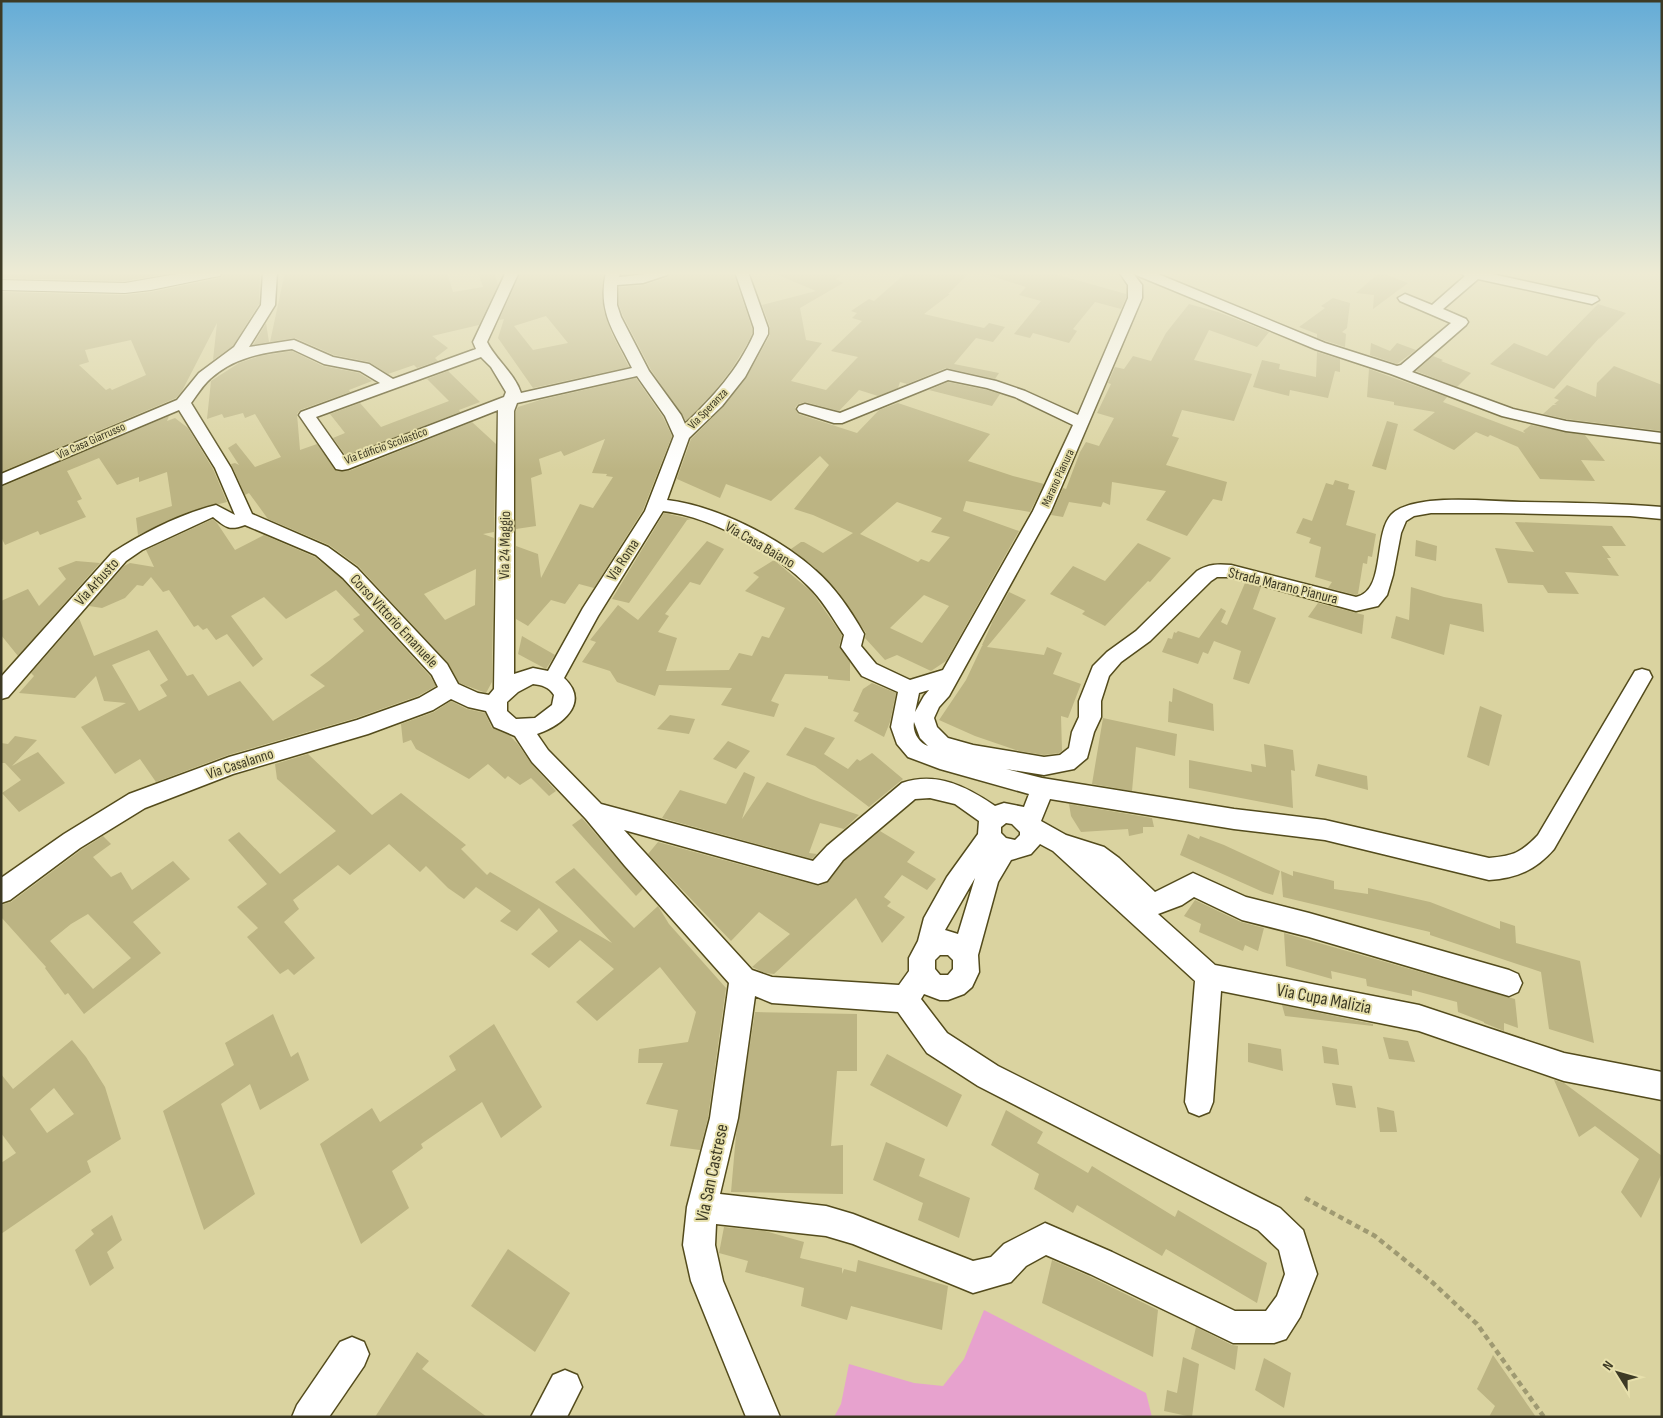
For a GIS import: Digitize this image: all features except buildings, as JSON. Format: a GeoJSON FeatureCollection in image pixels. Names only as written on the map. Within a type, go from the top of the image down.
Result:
{"type":"FeatureCollection","features":[{"type":"Feature","properties":{"kind":"street"},"geometry":{"type":"LineString","coordinates":[[245,518],[223,468],[182,403],[204,376],[240,350],[247,338]]}},
{"type":"Feature","properties":{"kind":"street"},"geometry":{"type":"LineString","coordinates":[[482,338],[480,342],[484,351],[497,365],[514,392],[511,400]]}},
{"type":"Feature","properties":{"kind":"street"},"geometry":{"type":"LineString","coordinates":[[625,338],[641,371],[673,415],[682,436]]}},
{"type":"Feature","properties":{"kind":"street","name":"Via Speranza"},"geometry":{"type":"LineString","coordinates":[[682,436],[716,403],[740,374],[759,338]]}},
{"type":"Feature","properties":{"kind":"street","name":"Marano Pianura"},"geometry":{"type":"LineString","coordinates":[[950,676],[1042,511],[1118,338]]}},
{"type":"Feature","properties":{"kind":"street"},"geometry":{"type":"LineString","coordinates":[[1301,338],[1396,370],[1508,413],[1566,426],[1662,438]]}},
{"type":"Feature","properties":{"kind":"street"},"geometry":{"type":"LineString","coordinates":[[1396,370],[1406,369],[1441,338]]}},
{"type":"Feature","properties":{"kind":"street"},"geometry":{"type":"LineString","coordinates":[[228,359],[254,350],[294,344],[329,361],[364,368],[393,385]]}},
{"type":"Feature","properties":{"kind":"street","name":"Via Edificio Scolastico"},"geometry":{"type":"LineString","coordinates":[[484,351],[393,385],[307,414],[342,465],[511,400],[641,371]]}},
{"type":"Feature","properties":{"kind":"street"},"geometry":{"type":"LineString","coordinates":[[805,409],[834,418],[842,418],[947,375],[991,384],[1082,423]]}},
{"type":"Feature","properties":{"kind":"street","name":"Via 24 Maggio"},"geometry":{"type":"LineString","coordinates":[[500,698],[506,411],[511,400]]}},
{"type":"Feature","properties":{"kind":"street","name":"Via Casa Giarrusso"},"geometry":{"type":"LineString","coordinates":[[1,480],[182,403]]}},
{"type":"Feature","properties":{"kind":"street","name":"Via Roma"},"geometry":{"type":"LineString","coordinates":[[553,680],[590,613],[658,505],[682,436]]}},
{"type":"Feature","properties":{"kind":"street","name":"Via Casa Baiano"},"geometry":{"type":"LineString","coordinates":[[658,505],[686,509],[717,520],[796,564],[821,587],[854,634],[851,647],[869,670],[910,688]]}},
{"type":"Feature","properties":{"kind":"street","name":"Strada Marano Pianura"},"geometry":{"type":"LineString","coordinates":[[950,676],[942,690],[931,702],[923,718],[928,732],[941,745],[974,754],[1044,766],[1066,763],[1080,752],[1083,732],[1090,717],[1092,692],[1100,672],[1114,657],[1143,636],[1204,576],[1214,570],[1231,572],[1356,604],[1371,601],[1380,590],[1392,532],[1398,518],[1409,510],[1431,507],[1501,507],[1630,510],[1662,513]]}},
{"type":"Feature","properties":{"kind":"street","name":"Via Arbusto"},"geometry":{"type":"LineString","coordinates":[[1,691],[119,558],[136,546],[204,514],[216,511],[232,523],[245,518]]}},
{"type":"Feature","properties":{"kind":"street","name":"Corso Vittorio Emanuele"},"geometry":{"type":"LineString","coordinates":[[245,518],[322,551],[350,573],[440,670],[450,690]]}},
{"type":"Feature","properties":{"kind":"street"},"geometry":{"type":"LineString","coordinates":[[544,676],[553,680],[560,685],[564,692],[564,701],[561,709],[544,723],[533,727],[521,728],[511,726],[502,721],[498,714],[500,698],[512,684],[528,678],[544,676]]}},
{"type":"Feature","properties":{"kind":"street"},"geometry":{"type":"LineString","coordinates":[[950,676],[910,688],[902,727],[905,738],[916,751],[940,760],[1042,788],[1234,819],[1325,830],[1489,869],[1511,867],[1532,859],[1546,842],[1642,677]]}},
{"type":"Feature","properties":{"kind":"street"},"geometry":{"type":"LineString","coordinates":[[450,690],[475,701],[500,698]]}},
{"type":"Feature","properties":{"kind":"street","name":"Via Casalanno"},"geometry":{"type":"LineString","coordinates":[[1,892],[72,841],[137,800],[229,766],[360,728],[426,704],[450,690]]}},
{"type":"Feature","properties":{"kind":"street"},"geometry":{"type":"LineString","coordinates":[[521,728],[540,756],[594,812],[743,979],[772,990],[905,1000],[937,1043],[979,1071],[1269,1220],[1292,1241],[1301,1274],[1289,1306],[1274,1327],[1233,1327],[1102,1263],[1045,1240],[1015,1255],[1000,1271],[973,1276],[854,1229],[826,1222],[702,1207]]}},
{"type":"Feature","properties":{"kind":"street"},"geometry":{"type":"LineString","coordinates":[[594,812],[818,873],[835,853],[910,790],[930,788],[948,791],[964,797],[996,835],[1020,850],[1028,844],[1032,834],[1029,825],[1042,788]]}},
{"type":"Feature","properties":{"kind":"street"},"geometry":{"type":"LineString","coordinates":[[926,960],[934,985],[946,988],[962,982],[968,968],[965,955],[987,878],[996,835],[1004,813],[1018,815],[1029,825],[1061,844],[1209,976],[1199,1102]]}},
{"type":"Feature","properties":{"kind":"street"},"geometry":{"type":"LineString","coordinates":[[905,1000],[926,960],[933,926],[956,885],[996,835]]}},
{"type":"Feature","properties":{"kind":"street"},"geometry":{"type":"LineString","coordinates":[[1061,844],[1094,854],[1110,865],[1151,905],[1174,897],[1193,884],[1242,908],[1309,925],[1508,983]]}},
{"type":"Feature","properties":{"kind":"street"},"geometry":{"type":"LineString","coordinates":[[926,960],[945,942],[954,945],[965,955]]}},
{"type":"Feature","properties":{"kind":"street","name":"Via Cupa Malizia"},"geometry":{"type":"LineString","coordinates":[[1209,976],[1419,1018],[1556,1065],[1662,1086]]}},
{"type":"Feature","properties":{"kind":"street","name":"Via San Castrese"},"geometry":{"type":"LineString","coordinates":[[743,979],[739,1020],[724,1118],[702,1207],[699,1245],[703,1267],[732,1345],[763,1417]]}},
{"type":"Feature","properties":{"kind":"street"},"geometry":{"type":"LineString","coordinates":[[309,1417],[352,1354]]}},
{"type":"Feature","properties":{"kind":"street"},"geometry":{"type":"LineString","coordinates":[[548,1417],[564,1387]]}},
{"type":"Feature","properties":{"kind":"path"},"geometry":{"type":"LineString","coordinates":[[1305,1198],[1375,1236],[1432,1282],[1478,1324],[1544,1417]]}},
{"type":"Feature","properties":{"kind":"shaded area"},"geometry":{"type":"Polygon","coordinates":[[[984,1310],[1146,1393],[1152,1417],[834,1417],[841,1404],[849,1364],[914,1383],[943,1386],[964,1359],[984,1310]]]}}]}
